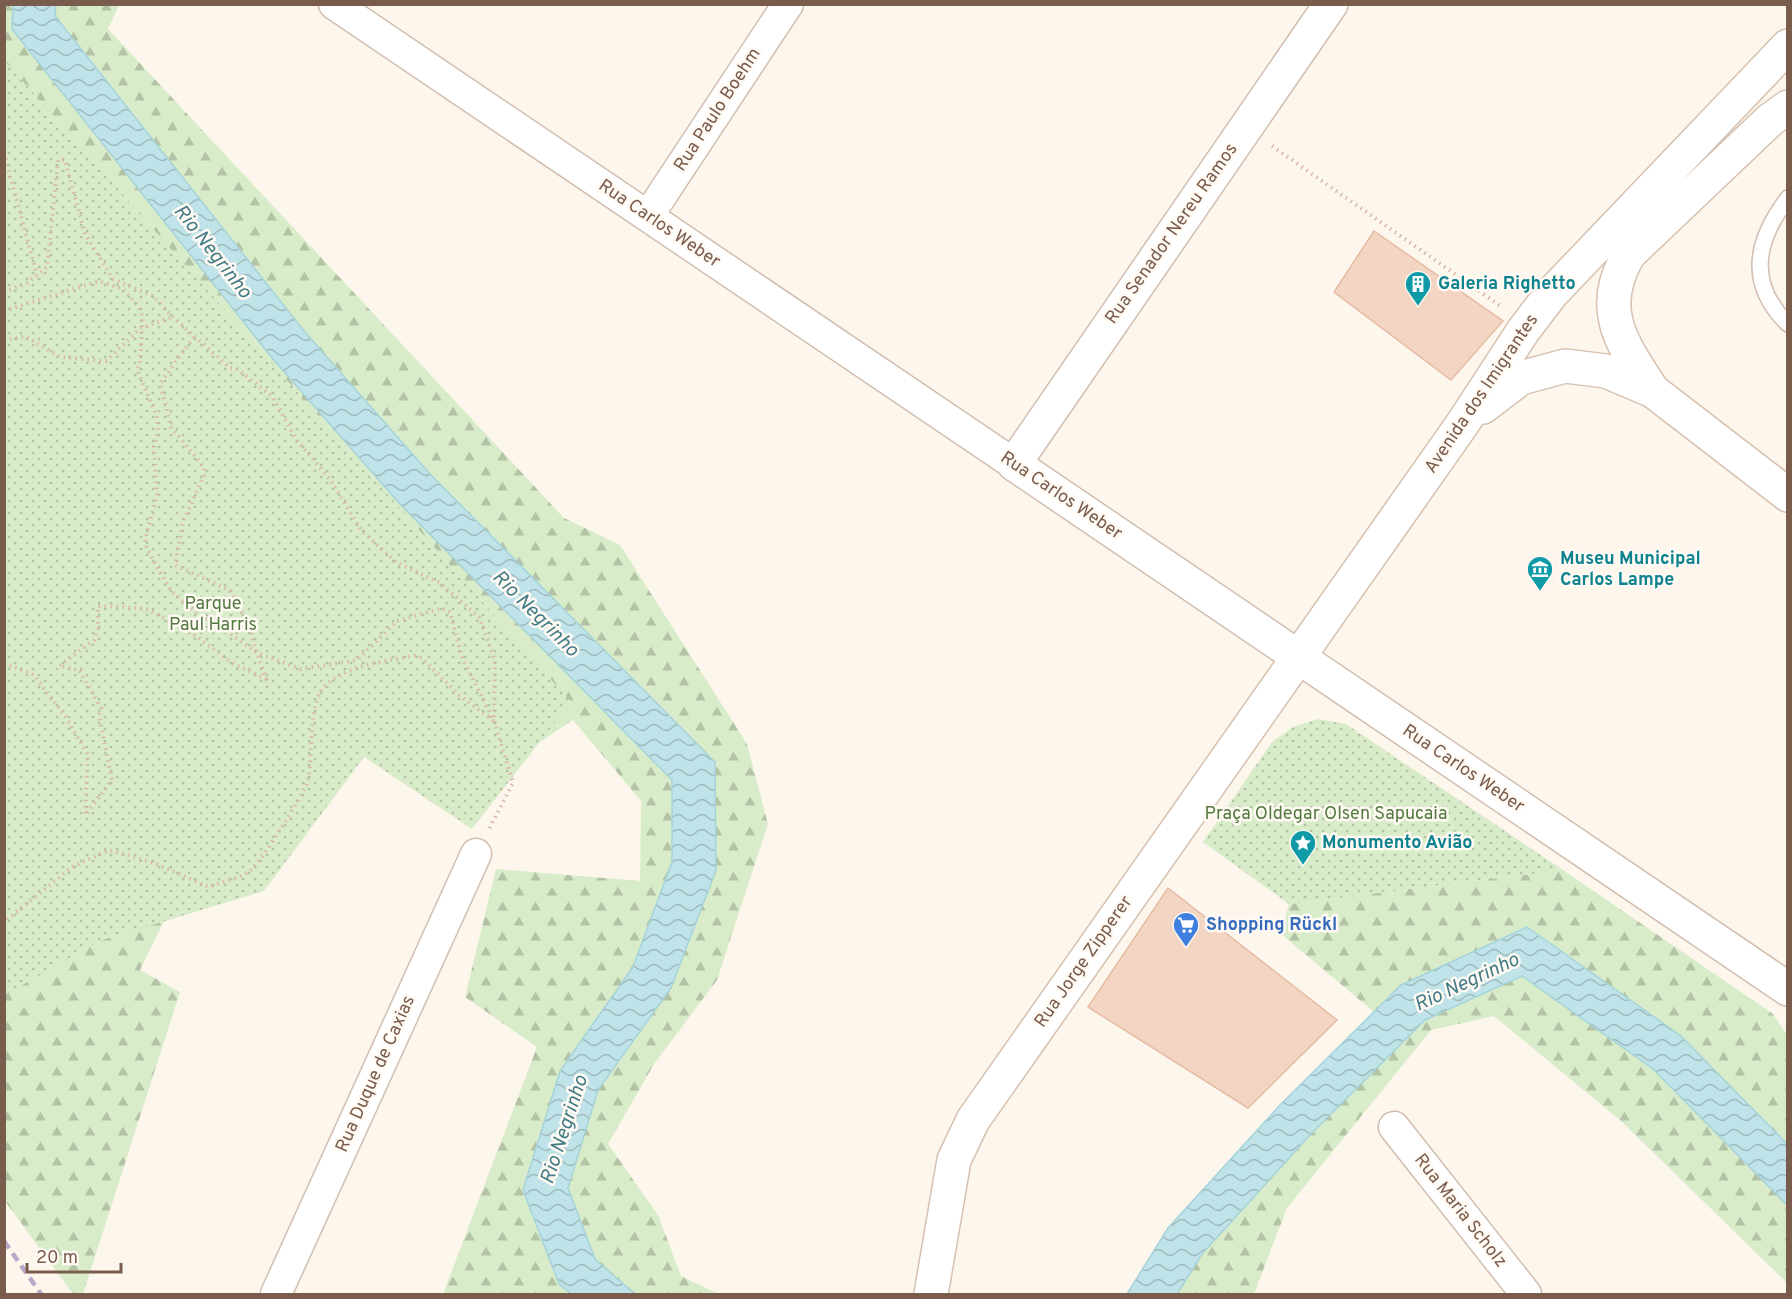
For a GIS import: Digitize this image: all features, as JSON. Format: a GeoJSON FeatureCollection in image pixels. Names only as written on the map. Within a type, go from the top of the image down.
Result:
{"type":"FeatureCollection","features":[{"type":"Feature","properties":{"kind":"main road","name":"Rua Senador Nereu Ramos"},"geometry":{"type":"LineString","coordinates":[[1014,464],[1331,4]]}},
{"type":"Feature","properties":{"kind":"main road","name":"Avenida dos Imigrantes"},"geometry":{"type":"LineString","coordinates":[[1298,657],[1463,423],[1527,325],[1552,293],[1788,46]]}},
{"type":"Feature","properties":{"kind":"main road"},"geometry":{"type":"LineString","coordinates":[[1653,391],[1628,354],[1616,324],[1612,298],[1617,274],[1629,254],[1770,120],[1788,107]]}},
{"type":"Feature","properties":{"kind":"main road"},"geometry":{"type":"LineString","coordinates":[[1463,423],[1521,378],[1565,366],[1606,371],[1653,391],[1788,495]]}},
{"type":"Feature","properties":{"kind":"main road","name":"Rua Carlos Weber"},"geometry":{"type":"LineString","coordinates":[[1014,464],[1788,989]]}},
{"type":"Feature","properties":{"kind":"main road","name":"Rua Jorge Zipperer"},"geometry":{"type":"LineString","coordinates":[[931,1294],[954,1161],[973,1120],[1298,657]]}},
{"type":"Feature","properties":{"kind":"street","name":"Rua Carlos Weber"},"geometry":{"type":"LineString","coordinates":[[334,4],[1014,464]]}},
{"type":"Feature","properties":{"kind":"street","name":"Rua Paulo Boehm"},"geometry":{"type":"LineString","coordinates":[[648,216],[788,4]]}},
{"type":"Feature","properties":{"kind":"street","name":"Rua Duque de Caxias"},"geometry":{"type":"LineString","coordinates":[[276,1294],[476,854]]}},
{"type":"Feature","properties":{"kind":"street","name":"Rua Maria Scholz"},"geometry":{"type":"LineString","coordinates":[[1394,1127],[1526,1294]]}},
{"type":"Feature","properties":{"kind":"lane"},"geometry":{"type":"LineString","coordinates":[[1788,198],[1775,215],[1762,243],[1759,278],[1775,311],[1788,324]]}},
{"type":"Feature","properties":{"kind":"path"},"geometry":{"type":"LineString","coordinates":[[1246,128],[1527,325]]}},
{"type":"Feature","properties":{"kind":"path"},"geometry":{"type":"LineString","coordinates":[[4,153],[37,275]]}},
{"type":"Feature","properties":{"kind":"path"},"geometry":{"type":"LineString","coordinates":[[4,292],[27,283],[47,267],[58,160],[65,160],[85,234],[113,279],[153,296],[172,317],[230,368],[236,368],[272,396],[297,441],[330,479],[361,530],[396,562],[440,583],[479,617],[495,660],[494,721]]}},
{"type":"Feature","properties":{"kind":"path"},"geometry":{"type":"LineString","coordinates":[[4,311],[99,281],[123,289],[138,306],[143,317],[140,364],[137,370],[157,416],[158,431],[154,446],[156,495],[145,540],[147,549],[171,591],[205,619],[212,620],[257,653],[301,669],[352,662],[357,660],[398,621],[442,608],[450,612],[463,660],[494,721],[513,783],[476,854]]}},
{"type":"Feature","properties":{"kind":"path"},"geometry":{"type":"LineString","coordinates":[[4,341],[20,335],[30,336],[60,357],[106,361],[141,328],[172,317]]}},
{"type":"Feature","properties":{"kind":"path"},"geometry":{"type":"LineString","coordinates":[[4,663],[34,675],[65,716],[88,755],[85,814],[112,780],[99,715],[101,708],[79,670],[59,666],[94,640],[98,629],[98,606],[149,610],[193,634],[234,664],[266,679],[252,638],[252,630],[229,590],[175,565],[183,522],[204,476],[204,467],[171,427],[160,383],[195,336]]}},
{"type":"Feature","properties":{"kind":"path"},"geometry":{"type":"LineString","coordinates":[[4,922],[72,867],[109,850],[154,862],[209,887],[251,871],[286,820],[307,784],[310,728],[323,689],[329,682],[365,664],[415,656],[422,658],[459,696],[494,721]]}},
{"type":"Feature","properties":{"kind":"green space","name":"Parque Paul Harris"},"geometry":{"type":"Polygon","coordinates":[[[4,5],[13,5],[12,29],[272,358],[399,503],[672,780],[672,862],[633,967],[560,1071],[559,1284],[571,1294],[443,1294],[537,1047],[465,997],[496,869],[640,881],[641,801],[573,720],[526,751],[312,619],[140,970],[180,992],[83,1294],[73,1294],[5,1201],[4,5]]]}},
{"type":"Feature","properties":{"kind":"green space"},"geometry":{"type":"Polygon","coordinates":[[[56,5],[119,5],[108,29],[564,518],[620,545],[747,744],[768,824],[717,980],[654,1064],[608,1144],[658,1215],[681,1276],[719,1294],[635,1294],[595,1259],[568,1189],[598,1090],[671,988],[715,762],[430,474],[304,331],[55,16],[56,5]]]}},
{"type":"Feature","properties":{"kind":"green space","name":"Parque Paul Harris"},"geometry":{"type":"Polygon","coordinates":[[[5,61],[571,702],[472,829],[364,757],[264,891],[99,941],[5,995],[5,61]]]}},
{"type":"Feature","properties":{"kind":"green space","name":"Praça Oldegar Olsen Sapucaia"},"geometry":{"type":"Polygon","coordinates":[[[1318,719],[1346,724],[1563,870],[1289,904],[1203,842],[1272,742],[1293,727],[1318,719]]]}},
{"type":"Feature","properties":{"kind":"green space"},"geometry":{"type":"Polygon","coordinates":[[[1563,870],[1773,1014],[1787,1035],[1787,1144],[1681,1036],[1527,927],[1401,985],[1374,1012],[1281,934],[1289,904],[1563,870]]]}},
{"type":"Feature","properties":{"kind":"green space"},"geometry":{"type":"Polygon","coordinates":[[[1522,976],[1653,1069],[1787,1205],[1787,1283],[1621,1121],[1494,1016],[1431,1030],[1287,1208],[1254,1294],[1177,1294],[1202,1254],[1310,1135],[1425,1020],[1522,976]]]}},
{"type":"Feature","properties":{"kind":"water","name":"Rio Negrinho"},"geometry":{"type":"Polygon","coordinates":[[[13,5],[56,5],[55,16],[304,331],[430,474],[715,762],[716,870],[671,988],[598,1090],[568,1188],[595,1259],[635,1294],[571,1294],[559,1284],[523,1190],[560,1071],[633,967],[672,862],[672,780],[399,503],[272,358],[12,29],[13,5]]]}},
{"type":"Feature","properties":{"kind":"water","name":"Rio Negrinho"},"geometry":{"type":"Polygon","coordinates":[[[1527,927],[1681,1036],[1787,1144],[1787,1205],[1653,1069],[1522,976],[1425,1020],[1310,1135],[1202,1254],[1177,1294],[1127,1294],[1168,1228],[1280,1105],[1401,985],[1527,927]]]}},
{"type":"Feature","properties":{"kind":"building","name":"Galeria Righetto"},"geometry":{"type":"Polygon","coordinates":[[[1374,231],[1503,321],[1451,380],[1334,292],[1374,231]]]}},
{"type":"Feature","properties":{"kind":"building","name":"Shopping Rückl"},"geometry":{"type":"Polygon","coordinates":[[[1168,888],[1337,1020],[1248,1108],[1088,1007],[1168,888]]]}},
{"type":"Feature","properties":{"kind":"railway"},"geometry":{"type":"LineString","coordinates":[[4,1241],[41,1294]]}},
{"type":"Feature","properties":{"kind":"place","name":"Galeria Righetto"},"geometry":{"type":"Point","coordinates":[1418,307]}},
{"type":"Feature","properties":{"kind":"place","name":"Museu Municipal Carlos Lampe"},"geometry":{"type":"Point","coordinates":[1540,592]}},
{"type":"Feature","properties":{"kind":"place","name":"Monumento Avião"},"geometry":{"type":"Point","coordinates":[1303,866]}},
{"type":"Feature","properties":{"kind":"place","name":"Shopping Rückl"},"geometry":{"type":"Point","coordinates":[1186,948]}}]}
